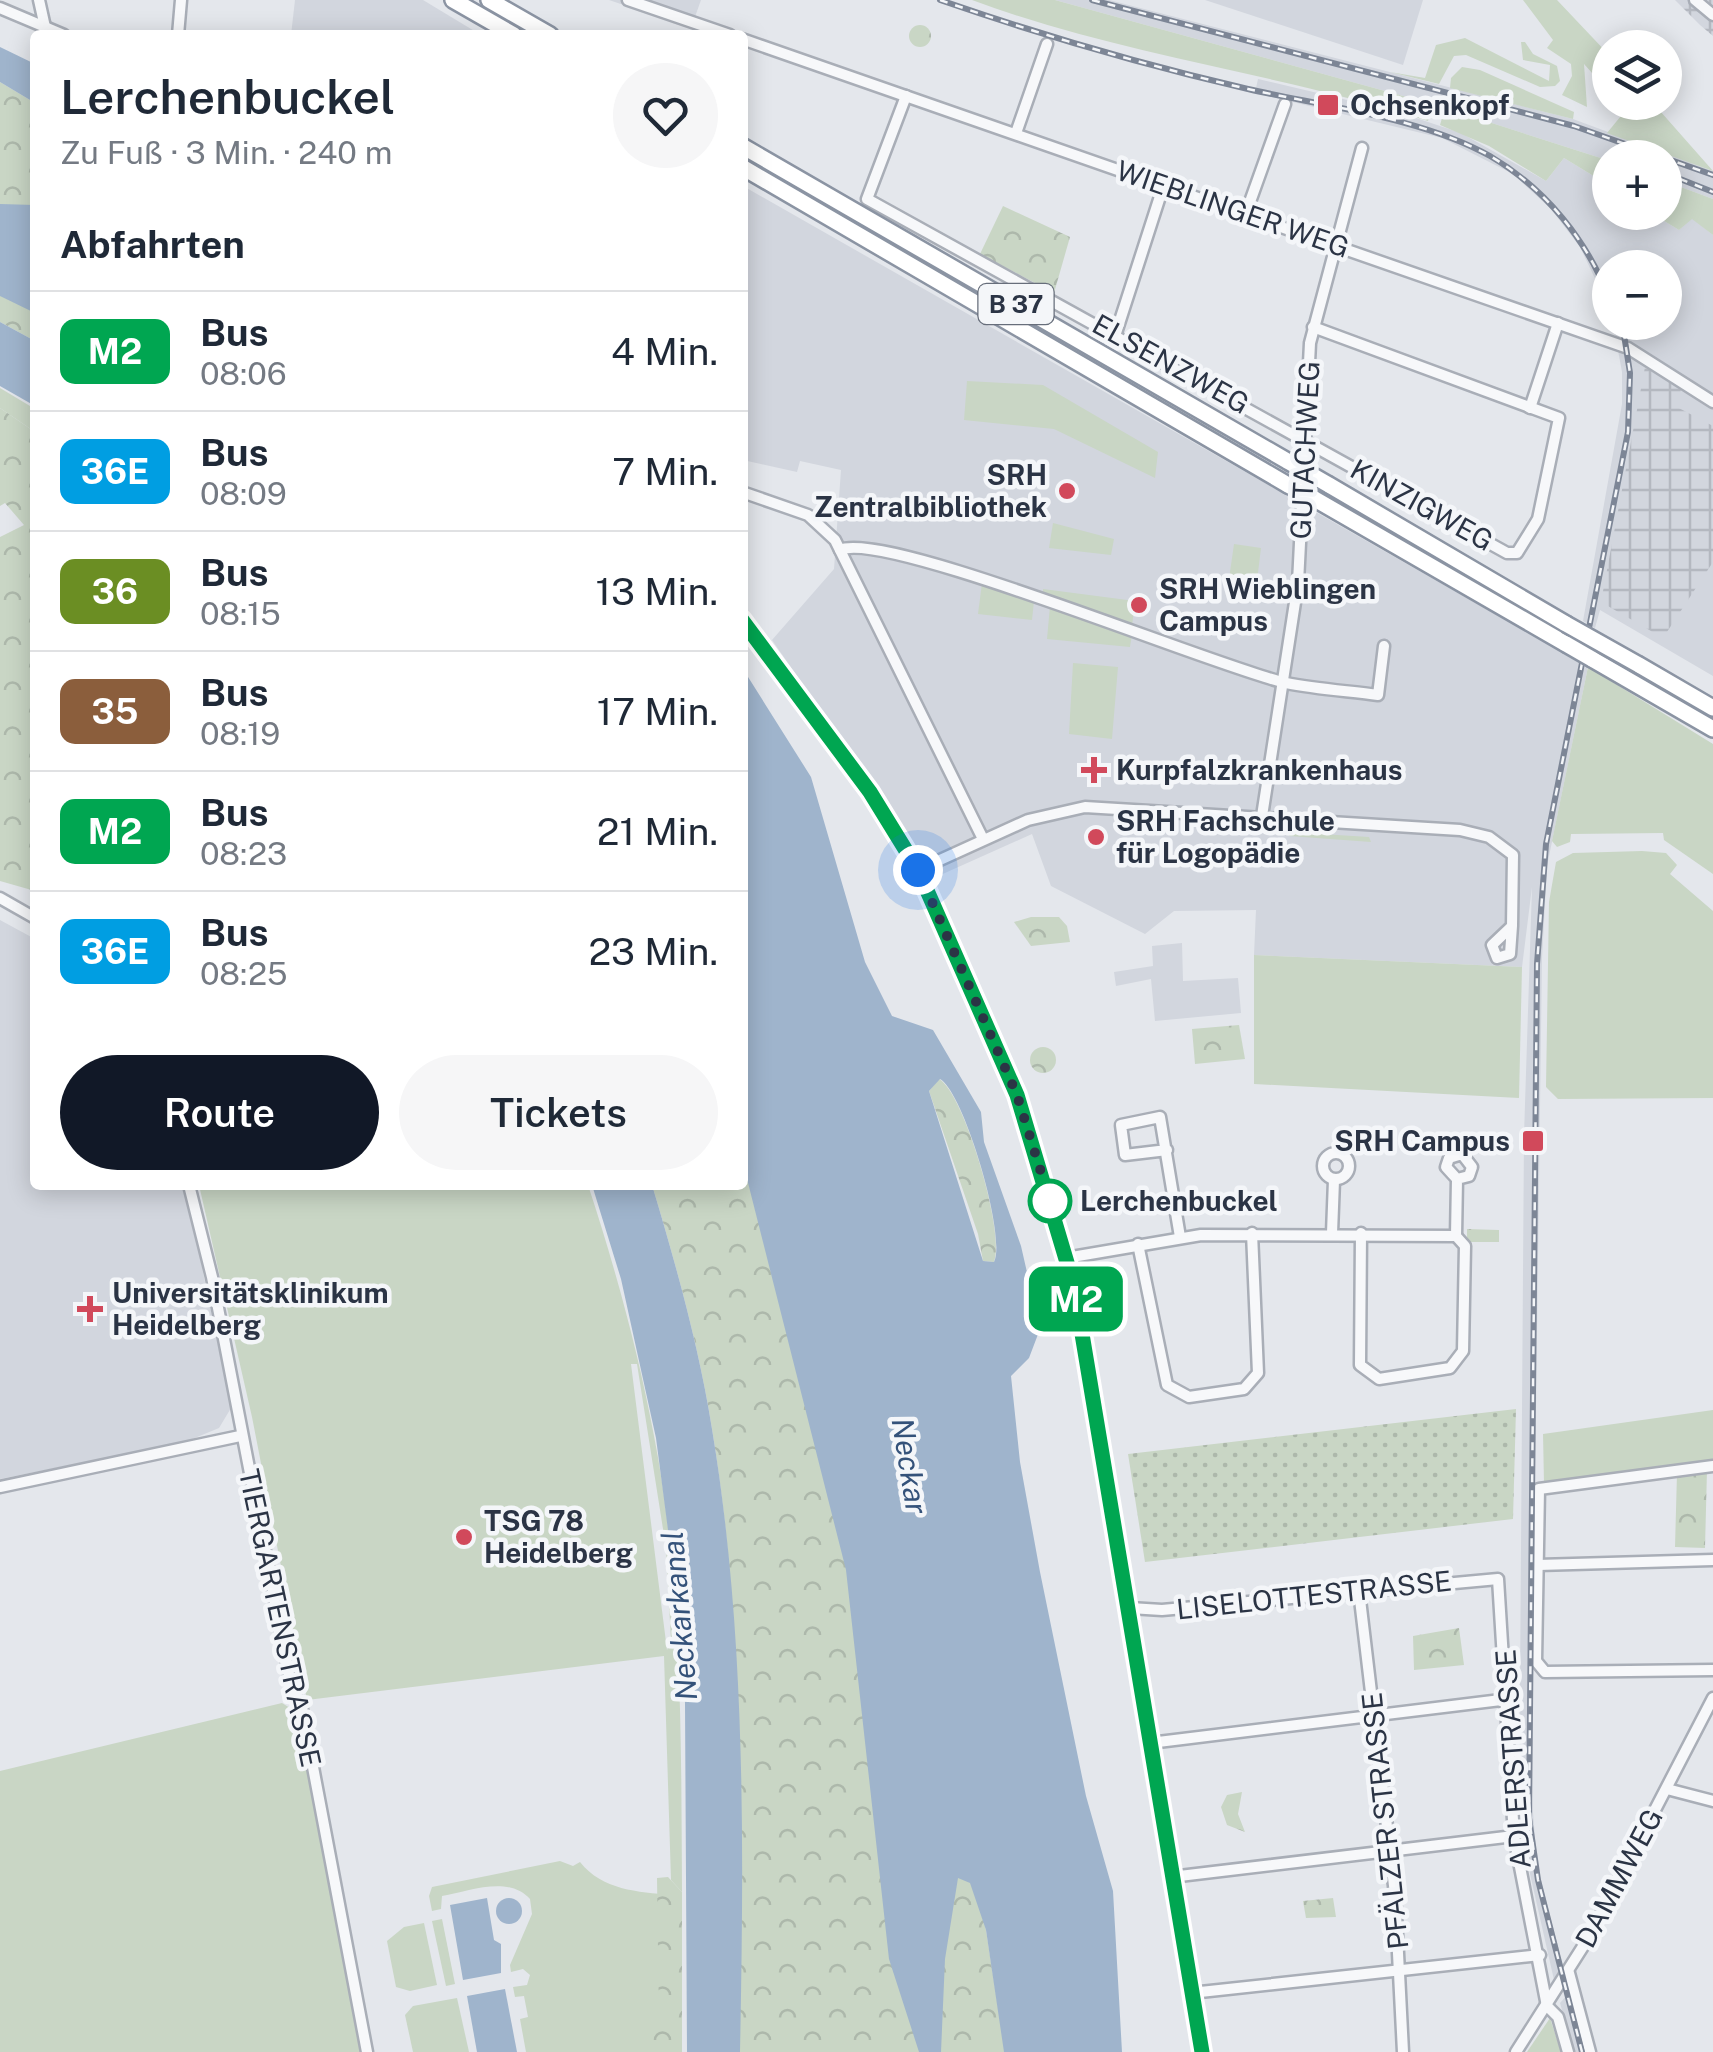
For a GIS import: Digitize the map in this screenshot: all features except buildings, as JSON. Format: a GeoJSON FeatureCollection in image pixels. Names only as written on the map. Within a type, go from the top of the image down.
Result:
{"type":"FeatureCollection","features":[{"type":"Feature","properties":{"kind":"highway"},"geometry":{"type":"LineString","coordinates":[[453,0],[505,30]]}},
{"type":"Feature","properties":{"kind":"highway"},"geometry":{"type":"LineString","coordinates":[[489,0],[541,30]]}},
{"type":"Feature","properties":{"kind":"highway","name":"B 37"},"geometry":{"type":"LineString","coordinates":[[748,149],[1713,708]]}},
{"type":"Feature","properties":{"kind":"highway","name":"B 37"},"geometry":{"type":"LineString","coordinates":[[748,170],[1713,729]]}},
{"type":"Feature","properties":{"kind":"street"},"geometry":{"type":"LineString","coordinates":[[39,0],[45,27]]}},
{"type":"Feature","properties":{"kind":"street"},"geometry":{"type":"LineString","coordinates":[[628,0],[715,30]]}},
{"type":"Feature","properties":{"kind":"street"},"geometry":{"type":"LineString","coordinates":[[1695,0],[1713,15]]}},
{"type":"Feature","properties":{"kind":"street"},"geometry":{"type":"LineString","coordinates":[[178,1],[178,30]]}},
{"type":"Feature","properties":{"kind":"street"},"geometry":{"type":"LineString","coordinates":[[0,8],[52,30]]}},
{"type":"Feature","properties":{"kind":"street","name":"WIEBLINGER WEG"},"geometry":{"type":"LineString","coordinates":[[748,41],[1246,212],[1636,352],[1713,402]]}},
{"type":"Feature","properties":{"kind":"street"},"geometry":{"type":"LineString","coordinates":[[1016,134],[1047,44]]}},
{"type":"Feature","properties":{"kind":"street","name":"ELSENZWEG"},"geometry":{"type":"LineString","coordinates":[[906,96],[867,198],[1307,440]]}},
{"type":"Feature","properties":{"kind":"street"},"geometry":{"type":"LineString","coordinates":[[1246,212],[1285,104]]}},
{"type":"Feature","properties":{"kind":"street","name":"GUTACHWEG"},"geometry":{"type":"LineString","coordinates":[[1262,816],[1286,683],[1298,583],[1313,328],[1362,148]]}},
{"type":"Feature","properties":{"kind":"street"},"geometry":{"type":"LineString","coordinates":[[1116,333],[1164,184]]}},
{"type":"Feature","properties":{"kind":"street"},"geometry":{"type":"LineString","coordinates":[[1313,328],[1530,408],[1558,323]]}},
{"type":"Feature","properties":{"kind":"street","name":"KINZIGWEG"},"geometry":{"type":"LineString","coordinates":[[1307,440],[1514,555],[1538,518],[1559,418],[1530,408]]}},
{"type":"Feature","properties":{"kind":"street"},"geometry":{"type":"LineString","coordinates":[[748,494],[816,520],[840,550],[983,839]]}},
{"type":"Feature","properties":{"kind":"street"},"geometry":{"type":"LineString","coordinates":[[840,550],[880,550],[972,576],[1286,683],[1378,695],[1384,646]]}},
{"type":"Feature","properties":{"kind":"street"},"geometry":{"type":"LineString","coordinates":[[748,628],[870,792],[918,870],[1017,1095],[1066,1258],[1130,1608],[1202,2052]]}},
{"type":"Feature","properties":{"kind":"street"},"geometry":{"type":"LineString","coordinates":[[918,870],[1043,815],[1085,807],[1460,830],[1489,837],[1513,855],[1512,926]]}},
{"type":"Feature","properties":{"kind":"street"},"geometry":{"type":"LineString","coordinates":[[0,898],[30,915]]}},
{"type":"Feature","properties":{"kind":"street"},"geometry":{"type":"LineString","coordinates":[[1166,1150],[1125,1155],[1121,1125],[1160,1117],[1166,1150],[1180,1237]]}},
{"type":"Feature","properties":{"kind":"street"},"geometry":{"type":"LineString","coordinates":[[1361,1232],[1360,1365],[1380,1378],[1450,1368],[1463,1351],[1465,1246],[1456,1236],[1457,1179]]}},
{"type":"Feature","properties":{"kind":"street"},"geometry":{"type":"LineString","coordinates":[[1332,1233],[1334,1180]]}},
{"type":"Feature","properties":{"kind":"street","name":"TIERGARTENSTRASSE"},"geometry":{"type":"LineString","coordinates":[[190,1190],[212,1277],[292,1690],[302,1709],[367,2052]]}},
{"type":"Feature","properties":{"kind":"street"},"geometry":{"type":"LineString","coordinates":[[1066,1258],[1180,1237],[1361,1232],[1456,1236]]}},
{"type":"Feature","properties":{"kind":"street"},"geometry":{"type":"LineString","coordinates":[[1138,1244],[1167,1385],[1190,1398],[1244,1389],[1258,1373],[1252,1233]]}},
{"type":"Feature","properties":{"kind":"street"},"geometry":{"type":"LineString","coordinates":[[0,1487],[240,1436]]}},
{"type":"Feature","properties":{"kind":"street"},"geometry":{"type":"LineString","coordinates":[[1713,1466],[1539,1489],[1536,1661],[1545,1672],[1713,1670]]}},
{"type":"Feature","properties":{"kind":"street"},"geometry":{"type":"LineString","coordinates":[[1538,1564],[1713,1560]]}},
{"type":"Feature","properties":{"kind":"street","name":"LISELOTTESTRASSE"},"geometry":{"type":"LineString","coordinates":[[1130,1608],[1162,1610],[1498,1579]]}},
{"type":"Feature","properties":{"kind":"street","name":"ADLERSTRASSE"},"geometry":{"type":"LineString","coordinates":[[1498,1579],[1509,1698],[1514,1836],[1547,2006],[1558,2018],[1568,2052]]}},
{"type":"Feature","properties":{"kind":"street","name":"PFÄLZER STRASSE"},"geometry":{"type":"LineString","coordinates":[[1359,1590],[1390,1851],[1403,2052]]}},
{"type":"Feature","properties":{"kind":"street"},"geometry":{"type":"LineString","coordinates":[[1150,1742],[1509,1698]]}},
{"type":"Feature","properties":{"kind":"street","name":"DAMMWEG"},"geometry":{"type":"LineString","coordinates":[[1516,2052],[1569,1975],[1713,1698]]}},
{"type":"Feature","properties":{"kind":"street"},"geometry":{"type":"LineString","coordinates":[[1666,1790],[1713,1801]]}},
{"type":"Feature","properties":{"kind":"street"},"geometry":{"type":"LineString","coordinates":[[1171,1877],[1514,1836]]}},
{"type":"Feature","properties":{"kind":"street"},"geometry":{"type":"LineString","coordinates":[[1191,1993],[1540,1955]]}},
{"type":"Feature","properties":{"kind":"street"},"geometry":{"type":"LineString","coordinates":[[1569,1975],[1590,2052]]}},
{"type":"Feature","properties":{"kind":"shaded area"},"geometry":{"type":"Polygon","coordinates":[[[295,0],[423,0],[473,30],[292,30],[295,0]]]}},
{"type":"Feature","properties":{"kind":"shaded area"},"geometry":{"type":"Polygon","coordinates":[[[609,0],[701,0],[691,28],[609,0]]]}},
{"type":"Feature","properties":{"kind":"shaded area"},"geometry":{"type":"Polygon","coordinates":[[[1055,0],[1109,0],[1573,119],[1630,140],[1592,140],[1592,155],[1432,104],[1055,0]]]}},
{"type":"Feature","properties":{"kind":"shaded area"},"geometry":{"type":"Polygon","coordinates":[[[1205,0],[1423,0],[1403,65],[1205,0]]]}},
{"type":"Feature","properties":{"kind":"shaded area"},"geometry":{"type":"Polygon","coordinates":[[[1675,0],[1713,0],[1713,36],[1700,25],[1675,0]]]}},
{"type":"Feature","properties":{"kind":"shaded area"},"geometry":{"type":"Polygon","coordinates":[[[1258,79],[1398,112],[1461,133],[1546,181],[1564,158],[1592,175],[1592,230],[1682,230],[1692,218],[1713,235],[1713,676],[1600,610],[1595,628],[1583,621],[1622,404],[1616,340],[1682,340],[1682,250],[1592,250],[1592,272],[1580,247],[1551,209],[1513,174],[1442,138],[1255,93],[1258,79]]]}},
{"type":"Feature","properties":{"kind":"shaded area"},"geometry":{"type":"Polygon","coordinates":[[[1682,159],[1713,171],[1713,199],[1682,187],[1682,159]]]}},
{"type":"Feature","properties":{"kind":"shaded area","name":"SRH Wieblingen Campus"},"geometry":{"type":"Polygon","coordinates":[[[748,189],[1588,667],[1547,866],[1542,958],[1531,1786],[1537,1865],[1563,1966],[1554,1980],[1519,1825],[1524,1135],[1532,887],[1522,967],[1254,955],[1256,910],[1174,911],[1145,934],[1051,886],[1032,834],[936,877],[772,640],[834,569],[841,470],[800,461],[797,472],[748,461],[748,189]]]}},
{"type":"Feature","properties":{"kind":"shaded area"},"geometry":{"type":"Polygon","coordinates":[[[1645,367],[1681,390],[1675,406],[1713,426],[1713,562],[1663,638],[1601,602],[1645,367]]]}},
{"type":"Feature","properties":{"kind":"shaded area","name":"Universitätsklinikum Heidelberg"},"geometry":{"type":"Polygon","coordinates":[[[0,920],[30,936],[30,1190],[183,1190],[231,1408],[219,1428],[185,1442],[0,1479],[0,920]]]}},
{"type":"Feature","properties":{"kind":"shaded area"},"geometry":{"type":"Polygon","coordinates":[[[1182,943],[1183,981],[1238,978],[1241,1013],[1155,1021],[1151,979],[1116,986],[1114,972],[1153,966],[1152,946],[1182,943]]]}},
{"type":"Feature","properties":{"kind":"shaded area"},"geometry":{"type":"Polygon","coordinates":[[[1570,1992],[1585,2052],[1574,2052],[1560,2003],[1570,1992]]]}},
{"type":"Feature","properties":{"kind":"green space"},"geometry":{"type":"Polygon","coordinates":[[[972,0],[1055,0],[1432,104],[1428,121],[1085,35],[972,0]]]}},
{"type":"Feature","properties":{"kind":"green space"},"geometry":{"type":"Polygon","coordinates":[[[1523,0],[1557,0],[1592,37],[1592,73],[1584,64],[1587,107],[1562,95],[1572,76],[1571,64],[1547,48],[1553,40],[1523,0]]]}},
{"type":"Feature","properties":{"kind":"green space"},"geometry":{"type":"Polygon","coordinates":[[[916,25],[924,25],[931,36],[924,47],[916,47],[909,40],[909,32],[916,25]]]}},
{"type":"Feature","properties":{"kind":"green space"},"geometry":{"type":"Polygon","coordinates":[[[1465,38],[1549,81],[1550,65],[1523,60],[1521,42],[1525,42],[1533,54],[1557,66],[1560,81],[1555,86],[1540,87],[1466,55],[1454,56],[1439,84],[1390,72],[1425,78],[1436,45],[1465,38]]]}},
{"type":"Feature","properties":{"kind":"green space"},"geometry":{"type":"Polygon","coordinates":[[[1462,67],[1480,70],[1574,112],[1573,119],[1450,88],[1451,78],[1462,67]]]}},
{"type":"Feature","properties":{"kind":"green space"},"geometry":{"type":"Polygon","coordinates":[[[0,82],[30,100],[30,338],[0,322],[0,82]]]}},
{"type":"Feature","properties":{"kind":"green space"},"geometry":{"type":"Polygon","coordinates":[[[1445,108],[1592,155],[1592,175],[1564,158],[1546,181],[1489,146],[1440,125],[1445,108]]]}},
{"type":"Feature","properties":{"kind":"green space"},"geometry":{"type":"Polygon","coordinates":[[[1618,120],[1668,120],[1713,171],[1682,160],[1682,140],[1627,140],[1607,133],[1618,120]]]}},
{"type":"Feature","properties":{"kind":"green space"},"geometry":{"type":"Polygon","coordinates":[[[1682,187],[1713,199],[1713,235],[1692,219],[1682,227],[1682,187]]]}},
{"type":"Feature","properties":{"kind":"green space"},"geometry":{"type":"Polygon","coordinates":[[[1003,206],[1070,237],[1054,293],[980,254],[1003,206]]]}},
{"type":"Feature","properties":{"kind":"green space"},"geometry":{"type":"Polygon","coordinates":[[[967,381],[1043,385],[1158,452],[1155,478],[1054,429],[964,420],[967,381]]]}},
{"type":"Feature","properties":{"kind":"green space"},"geometry":{"type":"Polygon","coordinates":[[[0,388],[30,406],[30,429],[0,408],[0,388]]]}},
{"type":"Feature","properties":{"kind":"green space"},"geometry":{"type":"Polygon","coordinates":[[[0,408],[30,429],[30,890],[0,881],[0,537],[24,525],[5,503],[0,506],[0,408]]]}},
{"type":"Feature","properties":{"kind":"green space"},"geometry":{"type":"Polygon","coordinates":[[[1053,523],[1114,539],[1111,555],[1049,548],[1053,523]]]}},
{"type":"Feature","properties":{"kind":"green space"},"geometry":{"type":"Polygon","coordinates":[[[1234,544],[1261,548],[1256,589],[1228,586],[1234,544]]]}},
{"type":"Feature","properties":{"kind":"green space"},"geometry":{"type":"Polygon","coordinates":[[[982,583],[1034,601],[1032,620],[978,614],[982,583]]]}},
{"type":"Feature","properties":{"kind":"green space"},"geometry":{"type":"Polygon","coordinates":[[[1043,589],[1135,601],[1132,626],[1043,597],[1043,589]]]}},
{"type":"Feature","properties":{"kind":"green space"},"geometry":{"type":"Polygon","coordinates":[[[1050,606],[1132,634],[1130,647],[1047,639],[1050,606]]]}},
{"type":"Feature","properties":{"kind":"green space"},"geometry":{"type":"Polygon","coordinates":[[[1073,663],[1118,667],[1112,739],[1069,734],[1073,663]]]}},
{"type":"Feature","properties":{"kind":"green space"},"geometry":{"type":"Polygon","coordinates":[[[1588,667],[1713,744],[1713,874],[1664,840],[1663,833],[1571,834],[1570,842],[1557,847],[1552,841],[1588,667]]]}},
{"type":"Feature","properties":{"kind":"green space"},"geometry":{"type":"Polygon","coordinates":[[[1289,832],[1369,837],[1371,842],[1289,836],[1289,832]]]}},
{"type":"Feature","properties":{"kind":"green space"},"geometry":{"type":"Polygon","coordinates":[[[1573,853],[1666,853],[1677,865],[1670,874],[1713,911],[1713,1098],[1558,1099],[1546,1087],[1549,902],[1556,862],[1573,853]]]}},
{"type":"Feature","properties":{"kind":"green space"},"geometry":{"type":"Polygon","coordinates":[[[748,913],[986,1930],[1005,2052],[740,2052],[740,1818],[731,1584],[712,1429],[678,1276],[653,1190],[748,1190],[748,913]]]}},
{"type":"Feature","properties":{"kind":"green space"},"geometry":{"type":"Polygon","coordinates":[[[1031,917],[1059,917],[1067,926],[1070,942],[1031,946],[1014,922],[1031,917]]]}},
{"type":"Feature","properties":{"kind":"green space"},"geometry":{"type":"Polygon","coordinates":[[[1254,955],[1522,967],[1519,1098],[1254,1084],[1254,955]]]}},
{"type":"Feature","properties":{"kind":"green space"},"geometry":{"type":"Polygon","coordinates":[[[1239,1025],[1245,1059],[1195,1064],[1192,1029],[1239,1025]]]}},
{"type":"Feature","properties":{"kind":"green space"},"geometry":{"type":"Polygon","coordinates":[[[1043,1047],[1052,1051],[1056,1060],[1052,1069],[1043,1073],[1034,1069],[1030,1060],[1034,1051],[1043,1047]]]}},
{"type":"Feature","properties":{"kind":"green space"},"geometry":{"type":"Polygon","coordinates":[[[939,1079],[960,1109],[971,1136],[994,1224],[994,1262],[983,1261],[978,1234],[929,1091],[939,1079]]]}},
{"type":"Feature","properties":{"kind":"green space","name":"TSG 78 Heidelberg"},"geometry":{"type":"Polygon","coordinates":[[[200,1190],[590,1190],[633,1341],[663,1492],[678,1663],[682,1892],[671,1880],[664,1656],[307,1700],[252,1417],[200,1190]],[[631,1364],[667,1650],[671,1641],[666,1548],[637,1364],[631,1364]]]}},
{"type":"Feature","properties":{"kind":"green space"},"geometry":{"type":"Polygon","coordinates":[[[1467,1229],[1499,1230],[1499,1242],[1467,1242],[1467,1229]]]}},
{"type":"Feature","properties":{"kind":"green space"},"geometry":{"type":"Polygon","coordinates":[[[1516,1409],[1513,1519],[1145,1562],[1128,1454],[1516,1409]]]}},
{"type":"Feature","properties":{"kind":"green space"},"geometry":{"type":"Polygon","coordinates":[[[1713,1410],[1713,1460],[1544,1483],[1543,1434],[1713,1410]]]}},
{"type":"Feature","properties":{"kind":"green space"},"geometry":{"type":"Polygon","coordinates":[[[1707,1470],[1705,1548],[1675,1547],[1677,1473],[1707,1470]]]}},
{"type":"Feature","properties":{"kind":"green space"},"geometry":{"type":"Polygon","coordinates":[[[1459,1628],[1464,1665],[1414,1670],[1413,1636],[1459,1628]]]}},
{"type":"Feature","properties":{"kind":"green space"},"geometry":{"type":"Polygon","coordinates":[[[282,1703],[298,1713],[360,2052],[0,2052],[0,1771],[282,1703]]]}},
{"type":"Feature","properties":{"kind":"green space"},"geometry":{"type":"Polygon","coordinates":[[[1242,1792],[1238,1814],[1245,1832],[1227,1825],[1221,1807],[1227,1795],[1242,1792]]]}},
{"type":"Feature","properties":{"kind":"green space"},"geometry":{"type":"Polygon","coordinates":[[[560,1861],[573,1866],[580,1862],[599,1879],[621,1888],[671,1895],[672,2052],[526,2052],[520,2019],[528,2017],[524,1996],[515,1997],[513,1987],[527,1985],[530,1975],[523,1969],[511,1972],[510,1965],[532,1914],[530,1899],[511,1888],[488,1887],[442,1896],[441,1909],[432,1911],[432,1887],[560,1861]]]}},
{"type":"Feature","properties":{"kind":"green space"},"geometry":{"type":"Polygon","coordinates":[[[668,1877],[682,1892],[682,2052],[649,2052],[634,2045],[646,2024],[659,2021],[657,1878],[668,1877]]]}},
{"type":"Feature","properties":{"kind":"green space"},"geometry":{"type":"Polygon","coordinates":[[[1333,1898],[1336,1917],[1306,1918],[1303,1901],[1333,1898]]]}},
{"type":"Feature","properties":{"kind":"green space"},"geometry":{"type":"Polygon","coordinates":[[[442,1919],[455,1984],[446,1986],[432,1921],[442,1919]]]}},
{"type":"Feature","properties":{"kind":"green space"},"geometry":{"type":"Polygon","coordinates":[[[424,1923],[437,1985],[410,1991],[396,1987],[387,1941],[404,1927],[424,1923]]]}},
{"type":"Feature","properties":{"kind":"green space"},"geometry":{"type":"Polygon","coordinates":[[[457,1998],[469,2052],[413,2052],[405,2015],[413,2006],[457,1998]]]}},
{"type":"Feature","properties":{"kind":"green space"},"geometry":{"type":"Polygon","coordinates":[[[1550,2018],[1561,2052],[1527,2052],[1550,2018]]]}},
{"type":"Feature","properties":{"kind":"water"},"geometry":{"type":"Polygon","coordinates":[[[0,47],[30,62],[30,100],[0,82],[0,47]]]}},
{"type":"Feature","properties":{"kind":"water"},"geometry":{"type":"Polygon","coordinates":[[[0,204],[30,205],[30,311],[0,296],[0,204]]]}},
{"type":"Feature","properties":{"kind":"water"},"geometry":{"type":"Polygon","coordinates":[[[0,322],[30,338],[30,403],[0,386],[0,322]]]}},
{"type":"Feature","properties":{"kind":"water","name":"Neckar"},"geometry":{"type":"Polygon","coordinates":[[[748,677],[811,777],[865,962],[892,1016],[933,1030],[981,1112],[984,1142],[1021,1246],[1040,1329],[1029,1358],[1011,1376],[1020,1462],[1086,1796],[1113,1891],[1122,2052],[1004,2052],[986,1930],[970,1883],[958,1878],[945,1959],[941,2052],[919,2052],[889,1959],[846,1570],[748,1183],[748,677]],[[940,1079],[929,1091],[983,1261],[994,1262],[996,1247],[989,1197],[960,1110],[940,1079]]]}},
{"type":"Feature","properties":{"kind":"water","name":"Neckarkanal"},"geometry":{"type":"Polygon","coordinates":[[[594,1190],[653,1190],[701,1368],[731,1583],[742,1818],[740,2052],[687,2052],[685,1703],[656,1438],[621,1279],[594,1190]]]}},
{"type":"Feature","properties":{"kind":"water"},"geometry":{"type":"Polygon","coordinates":[[[487,1898],[494,1940],[501,1944],[501,1973],[463,1980],[450,1905],[487,1898]]]}},
{"type":"Feature","properties":{"kind":"water"},"geometry":{"type":"Polygon","coordinates":[[[509,1898],[518,1902],[522,1911],[518,1920],[509,1924],[500,1920],[496,1911],[500,1902],[509,1898]]]}},
{"type":"Feature","properties":{"kind":"water"},"geometry":{"type":"Polygon","coordinates":[[[505,1989],[517,2052],[477,2052],[467,1996],[505,1989]]]}},
{"type":"Feature","properties":{"kind":"railway"},"geometry":{"type":"LineString","coordinates":[[940,0],[1131,60],[1404,123],[1463,143],[1510,169],[1547,200],[1592,262]]}},
{"type":"Feature","properties":{"kind":"railway"},"geometry":{"type":"LineString","coordinates":[[1092,0],[1574,126],[1713,175]]}},
{"type":"Feature","properties":{"kind":"railway"},"geometry":{"type":"LineString","coordinates":[[1682,180],[1713,192]]}},
{"type":"Feature","properties":{"kind":"railway"},"geometry":{"type":"LineString","coordinates":[[1582,2052],[1538,1880],[1529,1818],[1537,964],[1546,844],[1628,432],[1630,373],[1625,340]]}},
{"type":"Feature","properties":{"kind":"bus line","name":"M2"},"geometry":{"type":"LineString","coordinates":[[748,628],[870,792],[918,870],[1017,1095],[1052,1204],[1074,1286],[1202,2052]]}},
{"type":"Feature","properties":{"kind":"place","name":"Ochsenkopf"},"geometry":{"type":"Point","coordinates":[1328,105]}},
{"type":"Feature","properties":{"kind":"place","name":"SRH Zentralbibliothek"},"geometry":{"type":"Point","coordinates":[1067,491]}},
{"type":"Feature","properties":{"kind":"place","name":"SRH Wieblingen Campus"},"geometry":{"type":"Point","coordinates":[1139,605]}},
{"type":"Feature","properties":{"kind":"place","name":"Kurpfalzkrankenhaus"},"geometry":{"type":"Point","coordinates":[1094,770]}},
{"type":"Feature","properties":{"kind":"place","name":"SRH Fachschule für Logopädie"},"geometry":{"type":"Point","coordinates":[1096,837]}},
{"type":"Feature","properties":{"kind":"place","name":"SRH Campus"},"geometry":{"type":"Point","coordinates":[1533,1141]}},
{"type":"Feature","properties":{"kind":"place","name":"Lerchenbuckel"},"geometry":{"type":"Point","coordinates":[1050,1201]}},
{"type":"Feature","properties":{"kind":"place","name":"Universitätsklinikum Heidelberg"},"geometry":{"type":"Point","coordinates":[90,1309]}},
{"type":"Feature","properties":{"kind":"place","name":"TSG 78 Heidelberg"},"geometry":{"type":"Point","coordinates":[464,1537]}},
{"type":"Feature","properties":{"kind":"route"},"geometry":{"type":"LineString","coordinates":[[918,870],[1017,1095],[1052,1204],[1050,1201]]}}]}
